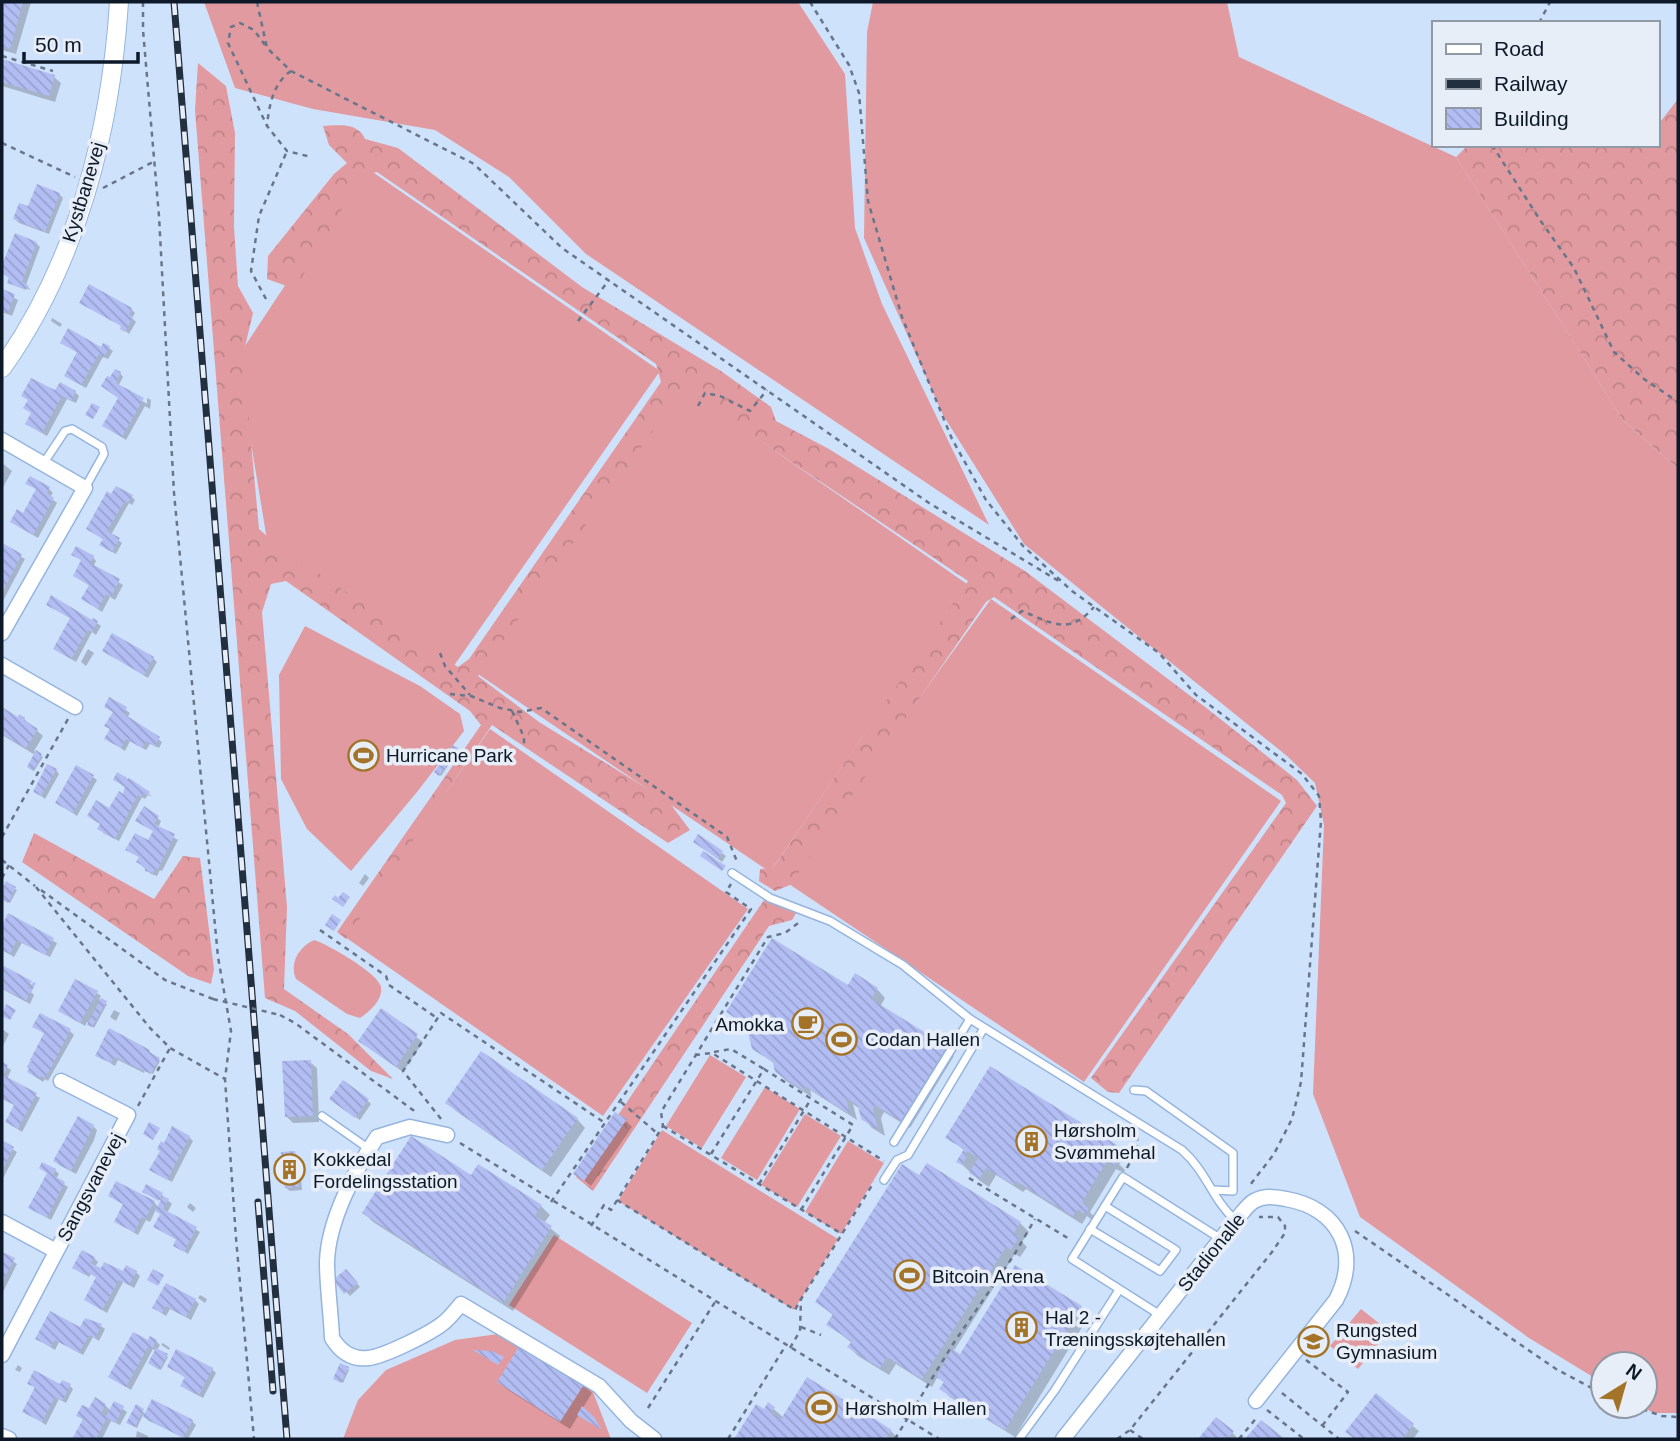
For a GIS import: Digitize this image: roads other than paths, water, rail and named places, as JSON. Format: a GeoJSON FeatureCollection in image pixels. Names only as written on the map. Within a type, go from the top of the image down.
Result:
{"type":"FeatureCollection","features":[{"type":"Feature","properties":{"kind":"street","name":"Kystbanevej"},"geometry":{"type":"LineString","coordinates":[[2,368],[48,290],[69,244],[106,114],[116,51],[118,2]]}},
{"type":"Feature","properties":{"kind":"street"},"geometry":{"type":"LineString","coordinates":[[2,440],[85,488],[2,632]]}},
{"type":"Feature","properties":{"kind":"street"},"geometry":{"type":"LineString","coordinates":[[2,665],[75,707]]}},
{"type":"Feature","properties":{"kind":"street","name":"Sangsvanevej"},"geometry":{"type":"LineString","coordinates":[[2,1355],[128,1115],[61,1081]]}},
{"type":"Feature","properties":{"kind":"street"},"geometry":{"type":"LineString","coordinates":[[447,1135],[410,1127],[377,1137],[339,1208],[327,1259],[332,1338],[339,1349],[350,1356],[368,1358],[413,1341],[442,1324],[461,1304],[599,1386],[653,1439]]}},
{"type":"Feature","properties":{"kind":"street","name":"Stadionalle"},"geometry":{"type":"LineString","coordinates":[[1063,1439],[1235,1221],[1253,1202],[1269,1196],[1296,1201],[1319,1210],[1338,1230],[1347,1252],[1345,1282],[1336,1300],[1256,1401]]}},
{"type":"Feature","properties":{"kind":"street","name":"Sangsvanevej"},"geometry":{"type":"LineString","coordinates":[[2,1222],[56,1251]]}},
{"type":"Feature","properties":{"kind":"street"},"geometry":{"type":"LineString","coordinates":[[2,1436],[9,1439]]}},
{"type":"Feature","properties":{"kind":"lane"},"geometry":{"type":"LineString","coordinates":[[43,464],[65,431],[72,429],[102,447],[104,454],[85,488]]}},
{"type":"Feature","properties":{"kind":"lane"},"geometry":{"type":"LineString","coordinates":[[738,876],[770,898],[830,920],[904,965],[971,1019],[1182,1150],[1196,1162],[1223,1210],[1235,1221]]}},
{"type":"Feature","properties":{"kind":"lane"},"geometry":{"type":"LineString","coordinates":[[894,1142],[971,1019]]}},
{"type":"Feature","properties":{"kind":"lane"},"geometry":{"type":"LineString","coordinates":[[882,1176],[897,1160],[908,1155],[985,1028]]}},
{"type":"Feature","properties":{"kind":"lane"},"geometry":{"type":"LineString","coordinates":[[1133,1090],[1146,1091],[1233,1153],[1233,1191],[1213,1190]]}},
{"type":"Feature","properties":{"kind":"lane"},"geometry":{"type":"LineString","coordinates":[[322,1116],[369,1149]]}},
{"type":"Feature","properties":{"kind":"lane"},"geometry":{"type":"LineString","coordinates":[[1161,1316],[1072,1259],[1123,1177],[1221,1239]]}},
{"type":"Feature","properties":{"kind":"lane"},"geometry":{"type":"LineString","coordinates":[[1090,1229],[1160,1271],[1176,1250],[1105,1206]]}},
{"type":"Feature","properties":{"kind":"lane"},"geometry":{"type":"LineString","coordinates":[[1019,1439],[1055,1390],[1119,1290]]}},
{"type":"Feature","properties":{"kind":"railway"},"geometry":{"type":"LineString","coordinates":[[174,2],[287,1439]]}},
{"type":"Feature","properties":{"kind":"railway"},"geometry":{"type":"LineString","coordinates":[[258,1202],[273,1391]]}},
{"type":"Feature","properties":{"kind":"place","name":"Hurricane Park"},"geometry":{"type":"Point","coordinates":[363,755]}},
{"type":"Feature","properties":{"kind":"place","name":"Amokka"},"geometry":{"type":"Point","coordinates":[807,1024]}},
{"type":"Feature","properties":{"kind":"place","name":"Codan Hallen"},"geometry":{"type":"Point","coordinates":[842,1039]}},
{"type":"Feature","properties":{"kind":"place","name":"Hørsholm Svømmehal"},"geometry":{"type":"Point","coordinates":[1031,1141]}},
{"type":"Feature","properties":{"kind":"place","name":"Kokkedal Fordelingsstation"},"geometry":{"type":"Point","coordinates":[290,1170]}},
{"type":"Feature","properties":{"kind":"place","name":"Bitcoin Arena"},"geometry":{"type":"Point","coordinates":[909,1276]}},
{"type":"Feature","properties":{"kind":"place","name":"Hal 2 - Træningsskøjtehallen"},"geometry":{"type":"Point","coordinates":[1022,1328]}},
{"type":"Feature","properties":{"kind":"place","name":"Rungsted Gymnasium"},"geometry":{"type":"Point","coordinates":[1313,1341]}},
{"type":"Feature","properties":{"kind":"place","name":"Hørsholm Hallen"},"geometry":{"type":"Point","coordinates":[822,1408]}}]}
